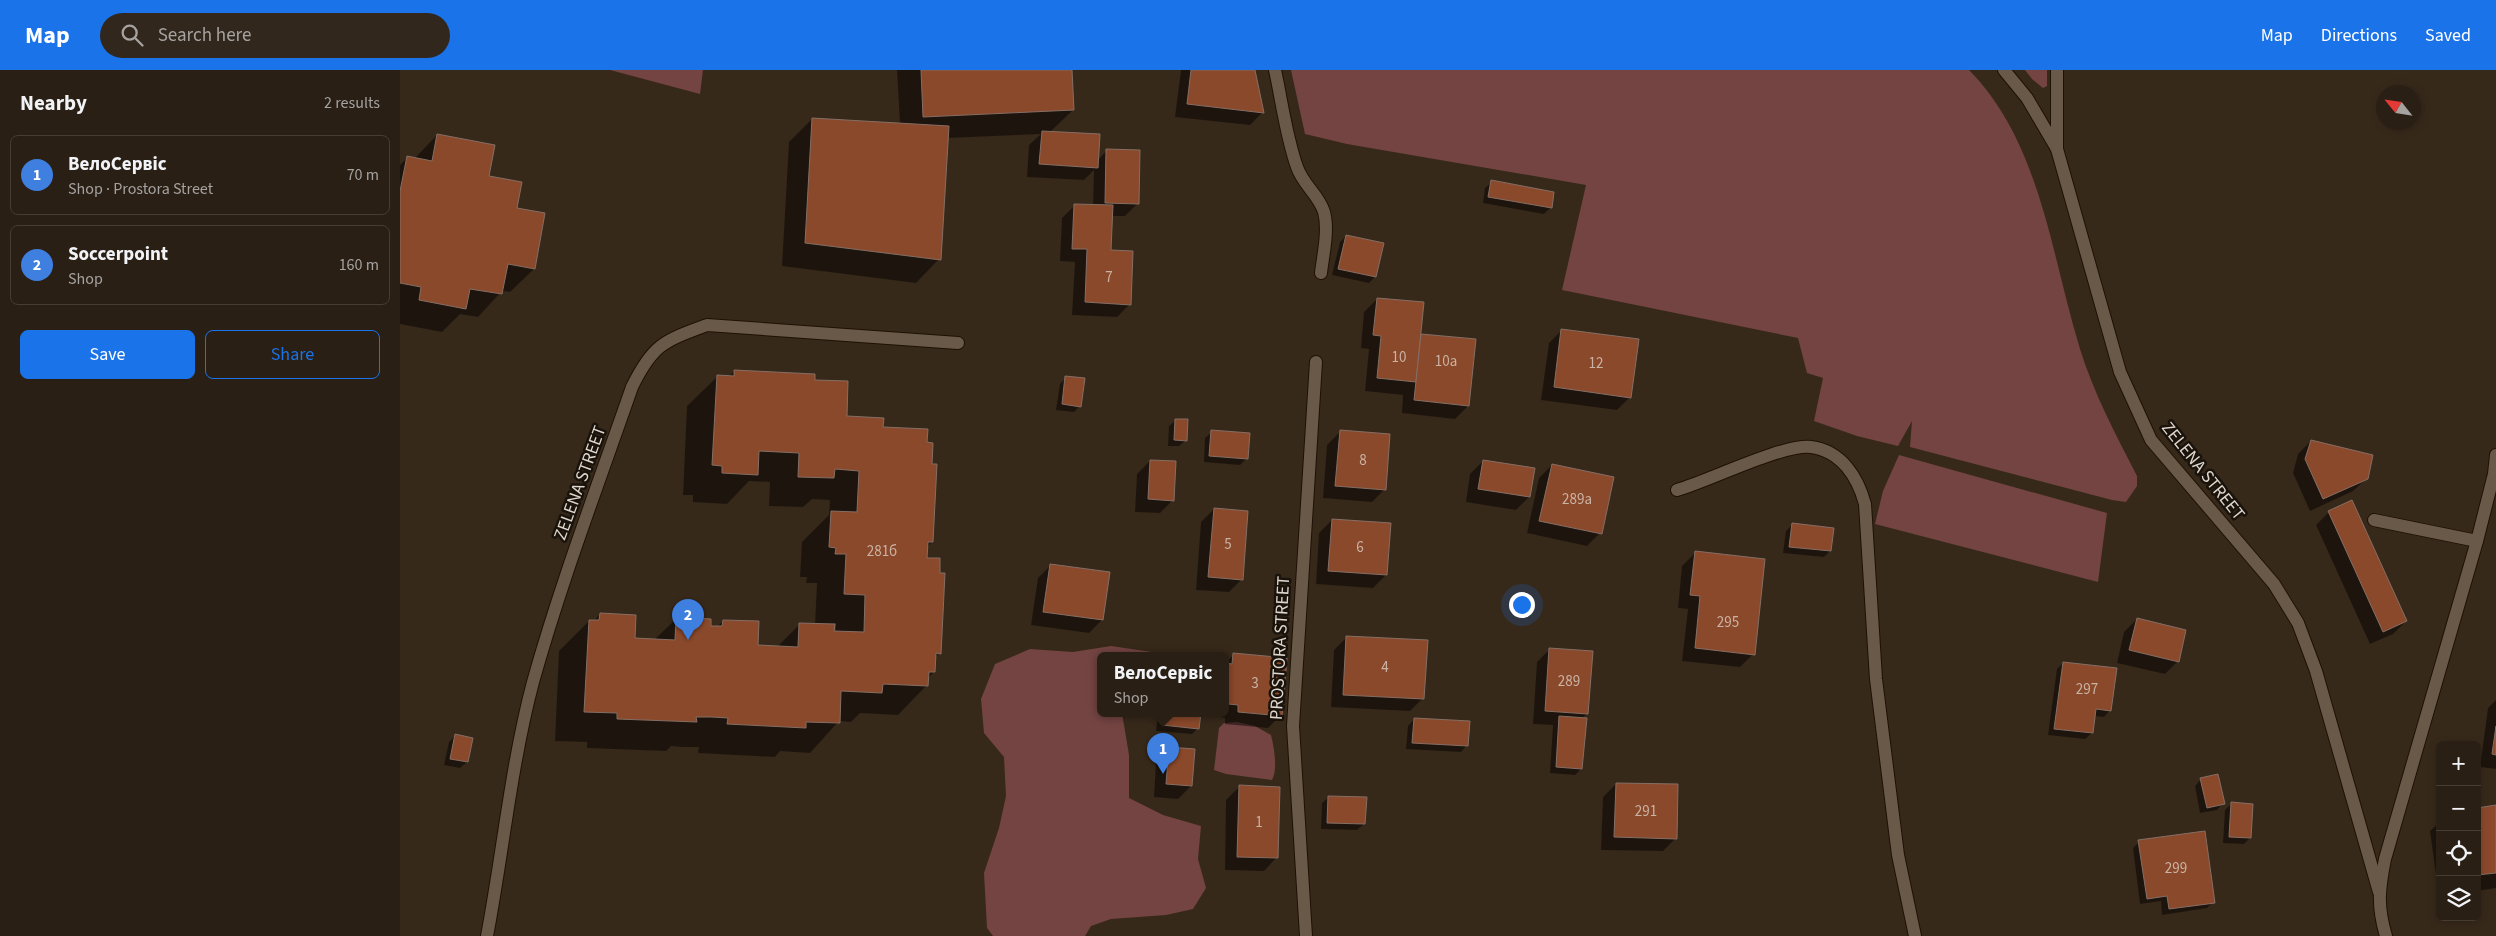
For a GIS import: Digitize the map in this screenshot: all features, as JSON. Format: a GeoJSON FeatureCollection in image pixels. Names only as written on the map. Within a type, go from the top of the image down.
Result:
{"type":"FeatureCollection","features":[{"type":"Feature","properties":{"kind":"street"},"geometry":{"type":"LineString","coordinates":[[1274,70],[1297,167],[1304,184],[1317,198],[1324,211],[1321,273]]}},
{"type":"Feature","properties":{"kind":"street","name":"ZELENA STREET"},"geometry":{"type":"LineString","coordinates":[[2004,70],[2028,98],[2057,149],[2120,372],[2151,440],[2274,584],[2298,623],[2316,670],[2379,892]]}},
{"type":"Feature","properties":{"kind":"street"},"geometry":{"type":"LineString","coordinates":[[2057,70],[2057,149]]}},
{"type":"Feature","properties":{"kind":"street","name":"ZELENA STREET"},"geometry":{"type":"LineString","coordinates":[[486,936],[533,684],[576,547],[632,387],[644,362],[660,345],[707,325],[958,343]]}},
{"type":"Feature","properties":{"kind":"street","name":"PROSTORA STREET"},"geometry":{"type":"LineString","coordinates":[[1306,936],[1293,726],[1316,362]]}},
{"type":"Feature","properties":{"kind":"street"},"geometry":{"type":"LineString","coordinates":[[1677,490],[1779,453],[1812,447],[1835,456],[1850,469],[1860,486],[1865,504],[1877,688],[1898,855],[1915,936]]}},
{"type":"Feature","properties":{"kind":"street"},"geometry":{"type":"LineString","coordinates":[[2386,936],[2380,916],[2379,892],[2385,859],[2477,541],[2494,474],[2496,455]]}},
{"type":"Feature","properties":{"kind":"street"},"geometry":{"type":"LineString","coordinates":[[2374,520],[2477,541]]}},
{"type":"Feature","properties":{"kind":"shaded area"},"geometry":{"type":"Polygon","coordinates":[[[610,70],[703,70],[700,94],[610,70]]]}},
{"type":"Feature","properties":{"kind":"shaded area"},"geometry":{"type":"Polygon","coordinates":[[[1291,70],[1969,70],[1993,99],[2013,131],[2028,166],[2041,202],[2080,349],[2106,414],[2137,476],[2137,486],[2126,502],[2112,500],[1910,447],[1912,421],[1898,446],[1857,436],[1814,421],[1823,378],[1807,373],[1798,338],[1562,290],[1586,185],[1347,144],[1305,134],[1291,70]]]}},
{"type":"Feature","properties":{"kind":"shaded area"},"geometry":{"type":"Polygon","coordinates":[[[2025,70],[2047,70],[2047,86],[2043,88],[2025,70]]]}},
{"type":"Feature","properties":{"kind":"shaded area"},"geometry":{"type":"Polygon","coordinates":[[[1899,455],[2107,513],[2098,582],[1875,524],[1883,491],[1899,455]]]}},
{"type":"Feature","properties":{"kind":"shaded area"},"geometry":{"type":"Polygon","coordinates":[[[1111,646],[1152,652],[1097,652],[1097,717],[1123,717],[1129,755],[1129,798],[1163,815],[1201,826],[1198,859],[1206,888],[1193,909],[1166,915],[1111,919],[1091,926],[1085,936],[993,936],[987,928],[984,873],[999,828],[1006,796],[1004,757],[984,733],[981,699],[995,664],[1030,649],[1073,652],[1111,646]]]}},
{"type":"Feature","properties":{"kind":"shaded area"},"geometry":{"type":"Polygon","coordinates":[[[1237,722],[1255,726],[1271,735],[1275,765],[1272,780],[1226,774],[1214,770],[1219,728],[1224,723],[1237,722]]]}},
{"type":"Feature","properties":{"kind":"building"},"geometry":{"type":"Polygon","coordinates":[[[921,70],[1072,70],[1074,110],[923,117],[921,70]]]}},
{"type":"Feature","properties":{"kind":"building"},"geometry":{"type":"Polygon","coordinates":[[[1191,70],[1255,70],[1264,113],[1187,104],[1191,70]]]}},
{"type":"Feature","properties":{"kind":"building"},"geometry":{"type":"Polygon","coordinates":[[[812,118],[949,126],[941,260],[805,243],[812,118]]]}},
{"type":"Feature","properties":{"kind":"building"},"geometry":{"type":"Polygon","coordinates":[[[1042,131],[1100,134],[1098,168],[1039,164],[1042,131]]]}},
{"type":"Feature","properties":{"kind":"building"},"geometry":{"type":"Polygon","coordinates":[[[437,134],[495,145],[489,176],[522,182],[517,208],[545,213],[535,269],[508,264],[502,294],[470,289],[466,309],[419,300],[421,287],[400,283],[400,191],[407,156],[432,161],[437,134]]]}},
{"type":"Feature","properties":{"kind":"building"},"geometry":{"type":"Polygon","coordinates":[[[1106,149],[1140,150],[1139,204],[1105,203],[1106,149]]]}},
{"type":"Feature","properties":{"kind":"building"},"geometry":{"type":"Polygon","coordinates":[[[1491,180],[1554,192],[1552,208],[1488,197],[1491,180]]]}},
{"type":"Feature","properties":{"kind":"building"},"geometry":{"type":"Polygon","coordinates":[[[1074,204],[1113,205],[1111,250],[1133,251],[1131,305],[1085,302],[1087,249],[1072,249],[1074,204]]]}},
{"type":"Feature","properties":{"kind":"building"},"geometry":{"type":"Polygon","coordinates":[[[1346,235],[1384,243],[1376,277],[1338,269],[1346,235]]]}},
{"type":"Feature","properties":{"kind":"building"},"geometry":{"type":"Polygon","coordinates":[[[1377,298],[1424,302],[1416,382],[1377,378],[1381,336],[1373,335],[1377,298]]]}},
{"type":"Feature","properties":{"kind":"building"},"geometry":{"type":"Polygon","coordinates":[[[1561,329],[1639,339],[1631,398],[1554,387],[1561,329]]]}},
{"type":"Feature","properties":{"kind":"building"},"geometry":{"type":"Polygon","coordinates":[[[1421,334],[1476,339],[1469,406],[1414,400],[1421,334]]]}},
{"type":"Feature","properties":{"kind":"building"},"geometry":{"type":"Polygon","coordinates":[[[734,370],[815,374],[815,380],[848,381],[847,416],[884,418],[883,427],[928,429],[927,442],[933,443],[932,464],[937,464],[933,542],[928,542],[927,558],[940,558],[940,573],[945,573],[941,654],[936,653],[935,672],[929,672],[928,686],[883,684],[882,693],[841,691],[840,723],[806,722],[806,728],[727,724],[728,718],[712,717],[696,717],[697,722],[617,719],[617,713],[584,712],[589,620],[599,620],[600,613],[636,615],[635,638],[675,640],[676,617],[711,619],[711,626],[722,626],[723,620],[759,621],[758,645],[798,647],[799,623],[835,624],[834,631],[864,632],[865,595],[844,594],[846,554],[835,554],[836,548],[829,547],[831,511],[857,512],[859,471],[835,469],[834,478],[798,477],[799,453],[759,451],[758,475],[722,473],[722,466],[712,465],[717,375],[734,376],[734,370]]]}},
{"type":"Feature","properties":{"kind":"building"},"geometry":{"type":"Polygon","coordinates":[[[1065,376],[1085,378],[1081,407],[1062,404],[1065,376]]]}},
{"type":"Feature","properties":{"kind":"building"},"geometry":{"type":"Polygon","coordinates":[[[1175,419],[1188,419],[1187,441],[1174,440],[1175,419]]]}},
{"type":"Feature","properties":{"kind":"building"},"geometry":{"type":"Polygon","coordinates":[[[1211,430],[1250,433],[1248,459],[1209,456],[1211,430]]]}},
{"type":"Feature","properties":{"kind":"building"},"geometry":{"type":"Polygon","coordinates":[[[1340,430],[1390,434],[1386,490],[1335,486],[1340,430]]]}},
{"type":"Feature","properties":{"kind":"building"},"geometry":{"type":"Polygon","coordinates":[[[2311,440],[2373,455],[2368,479],[2323,499],[2305,459],[2311,440]]]}},
{"type":"Feature","properties":{"kind":"building"},"geometry":{"type":"Polygon","coordinates":[[[1150,460],[1176,461],[1174,501],[1148,499],[1150,460]]]}},
{"type":"Feature","properties":{"kind":"building"},"geometry":{"type":"Polygon","coordinates":[[[1483,460],[1535,468],[1530,497],[1478,489],[1483,460]]]}},
{"type":"Feature","properties":{"kind":"building"},"geometry":{"type":"Polygon","coordinates":[[[1552,464],[1614,477],[1602,534],[1539,521],[1552,464]]]}},
{"type":"Feature","properties":{"kind":"building"},"geometry":{"type":"Polygon","coordinates":[[[2352,500],[2407,621],[2383,632],[2328,511],[2352,500]]]}},
{"type":"Feature","properties":{"kind":"building"},"geometry":{"type":"Polygon","coordinates":[[[1214,508],[1248,511],[1243,580],[1208,577],[1214,508]]]}},
{"type":"Feature","properties":{"kind":"building"},"geometry":{"type":"Polygon","coordinates":[[[1332,519],[1391,523],[1387,575],[1328,571],[1332,519]]]}},
{"type":"Feature","properties":{"kind":"building"},"geometry":{"type":"Polygon","coordinates":[[[1792,523],[1834,528],[1831,551],[1789,547],[1792,523]]]}},
{"type":"Feature","properties":{"kind":"building"},"geometry":{"type":"Polygon","coordinates":[[[1695,551],[1765,559],[1755,655],[1695,648],[1700,596],[1690,595],[1695,551]]]}},
{"type":"Feature","properties":{"kind":"building"},"geometry":{"type":"Polygon","coordinates":[[[1050,564],[1110,572],[1103,620],[1043,612],[1050,564]]]}},
{"type":"Feature","properties":{"kind":"building"},"geometry":{"type":"Polygon","coordinates":[[[2137,618],[2186,630],[2179,662],[2129,650],[2137,618]]]}},
{"type":"Feature","properties":{"kind":"building"},"geometry":{"type":"Polygon","coordinates":[[[1346,636],[1428,640],[1424,699],[1343,695],[1346,636]]]}},
{"type":"Feature","properties":{"kind":"building"},"geometry":{"type":"Polygon","coordinates":[[[1549,648],[1593,651],[1588,714],[1545,711],[1549,648]]]}},
{"type":"Feature","properties":{"kind":"building"},"geometry":{"type":"Polygon","coordinates":[[[1233,653],[1287,658],[1282,716],[1238,712],[1238,705],[1229,704],[1229,664],[1232,664],[1233,653]]]}},
{"type":"Feature","properties":{"kind":"building"},"geometry":{"type":"Polygon","coordinates":[[[2063,662],[2117,668],[2111,711],[2096,709],[2093,733],[2054,729],[2063,662]]]}},
{"type":"Feature","properties":{"kind":"building"},"geometry":{"type":"Polygon","coordinates":[[[1559,716],[1587,718],[1582,769],[1556,767],[1559,716]]]}},
{"type":"Feature","properties":{"kind":"building"},"geometry":{"type":"Polygon","coordinates":[[[1163,717],[1200,717],[1199,729],[1162,725],[1163,717]]]}},
{"type":"Feature","properties":{"kind":"building"},"geometry":{"type":"Polygon","coordinates":[[[1414,718],[1470,721],[1468,746],[1412,743],[1414,718]]]}},
{"type":"Feature","properties":{"kind":"building"},"geometry":{"type":"Polygon","coordinates":[[[2496,726],[2496,755],[2492,754],[2496,726]]]}},
{"type":"Feature","properties":{"kind":"building"},"geometry":{"type":"Polygon","coordinates":[[[455,734],[473,738],[468,762],[450,759],[455,734]]]}},
{"type":"Feature","properties":{"kind":"building"},"geometry":{"type":"Polygon","coordinates":[[[1169,747],[1195,749],[1192,786],[1166,784],[1169,747]]]}},
{"type":"Feature","properties":{"kind":"building"},"geometry":{"type":"Polygon","coordinates":[[[2218,774],[2225,804],[2207,808],[2200,778],[2218,774]]]}},
{"type":"Feature","properties":{"kind":"building"},"geometry":{"type":"Polygon","coordinates":[[[1616,783],[1678,784],[1677,839],[1614,837],[1616,783]]]}},
{"type":"Feature","properties":{"kind":"building"},"geometry":{"type":"Polygon","coordinates":[[[1239,785],[1280,787],[1278,858],[1237,857],[1239,785]]]}},
{"type":"Feature","properties":{"kind":"building"},"geometry":{"type":"Polygon","coordinates":[[[1328,796],[1367,797],[1365,824],[1327,823],[1328,796]]]}},
{"type":"Feature","properties":{"kind":"building"},"geometry":{"type":"Polygon","coordinates":[[[2231,802],[2253,804],[2251,838],[2229,837],[2231,802]]]}},
{"type":"Feature","properties":{"kind":"building"},"geometry":{"type":"Polygon","coordinates":[[[2496,805],[2496,873],[2481,875],[2481,807],[2496,805]]]}},
{"type":"Feature","properties":{"kind":"building"},"geometry":{"type":"Polygon","coordinates":[[[2205,831],[2215,903],[2169,909],[2167,896],[2147,899],[2138,840],[2205,831]]]}},
{"type":"Feature","properties":{"kind":"place","name":"Soccerpoint"},"geometry":{"type":"Point","coordinates":[688,640]}},
{"type":"Feature","properties":{"kind":"place","name":"ВелоСервіс"},"geometry":{"type":"Point","coordinates":[1163,774]}}]}
